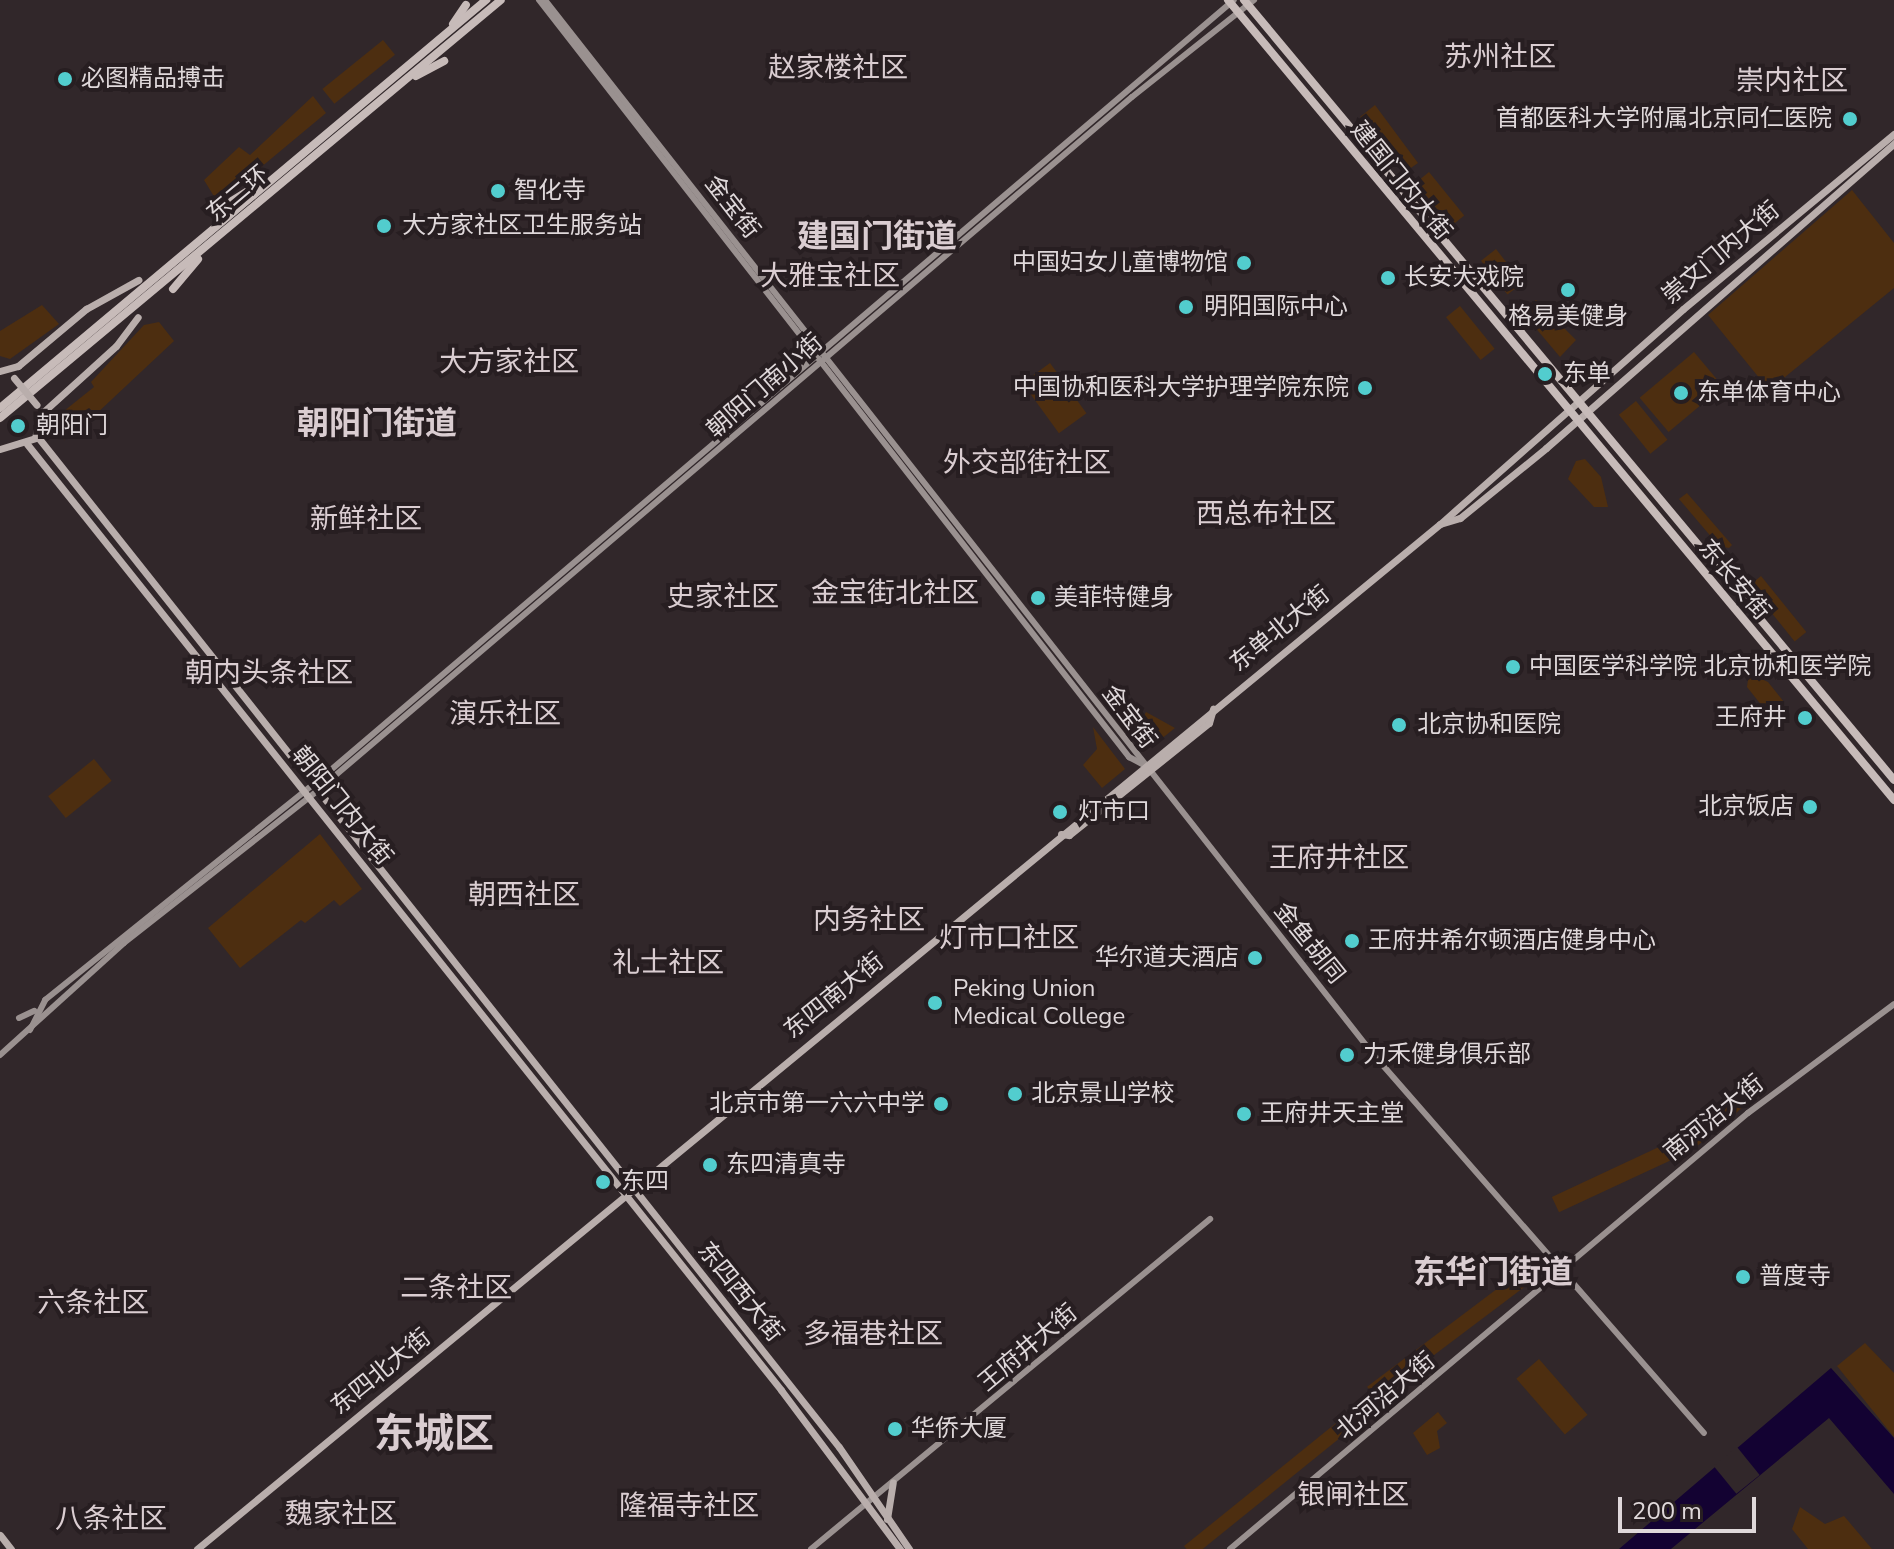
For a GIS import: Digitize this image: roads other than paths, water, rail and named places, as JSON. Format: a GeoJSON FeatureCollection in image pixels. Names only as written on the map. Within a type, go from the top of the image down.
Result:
{"type":"FeatureCollection","features":[{"type":"Feature","properties":{"kind":"highway","name":"东二环"},"geometry":{"type":"LineString","coordinates":[[0,408],[486,0]]}},
{"type":"Feature","properties":{"kind":"highway","name":"东二环"},"geometry":{"type":"LineString","coordinates":[[0,418],[501,0]]}},
{"type":"Feature","properties":{"kind":"highway","name":"建国门内大街"},"geometry":{"type":"LineString","coordinates":[[1231,1],[1575,423]]}},
{"type":"Feature","properties":{"kind":"highway","name":"建国门内大街"},"geometry":{"type":"LineString","coordinates":[[1249,2],[1585,414]]}},
{"type":"Feature","properties":{"kind":"highway"},"geometry":{"type":"LineString","coordinates":[[447,33],[466,5]]}},
{"type":"Feature","properties":{"kind":"highway"},"geometry":{"type":"LineString","coordinates":[[401,84],[444,61]]}},
{"type":"Feature","properties":{"kind":"highway"},"geometry":{"type":"LineString","coordinates":[[232,201],[281,171]]}},
{"type":"Feature","properties":{"kind":"highway"},"geometry":{"type":"LineString","coordinates":[[173,289],[212,243]]}},
{"type":"Feature","properties":{"kind":"highway","name":"东长安街"},"geometry":{"type":"LineString","coordinates":[[1585,414],[1894,780]]}},
{"type":"Feature","properties":{"kind":"highway","name":"东长安街"},"geometry":{"type":"LineString","coordinates":[[1575,423],[1894,800]]}},
{"type":"Feature","properties":{"kind":"main road","name":"金宝街"},"geometry":{"type":"LineString","coordinates":[[542,0],[822,356],[1129,757],[1146,768]]}},
{"type":"Feature","properties":{"kind":"main road","name":"朝阳门南小街"},"geometry":{"type":"LineString","coordinates":[[307,794],[822,356],[1231,1]]}},
{"type":"Feature","properties":{"kind":"main road","name":"朝阳门南小街"},"geometry":{"type":"LineString","coordinates":[[822,356],[1249,2]]}},
{"type":"Feature","properties":{"kind":"main road","name":"崇文门内大街"},"geometry":{"type":"LineString","coordinates":[[1565,412],[1894,134]]}},
{"type":"Feature","properties":{"kind":"main road","name":"崇文门内大街"},"geometry":{"type":"LineString","coordinates":[[1575,423],[1894,143]]}},
{"type":"Feature","properties":{"kind":"main road"},"geometry":{"type":"LineString","coordinates":[[2,446],[27,444],[37,436],[41,414],[14,378],[2,371],[86,309],[138,280]]}},
{"type":"Feature","properties":{"kind":"main road"},"geometry":{"type":"LineString","coordinates":[[41,414],[116,346],[138,317]]}},
{"type":"Feature","properties":{"kind":"main road","name":"东单北大街"},"geometry":{"type":"LineString","coordinates":[[1146,768],[1213,709],[1440,524],[1565,412]]}},
{"type":"Feature","properties":{"kind":"main road","name":"东单北大街"},"geometry":{"type":"LineString","coordinates":[[1440,524],[1460,518],[1575,423]]}},
{"type":"Feature","properties":{"kind":"main road","name":"朝阳门内大街"},"geometry":{"type":"LineString","coordinates":[[37,436],[628,1191]]}},
{"type":"Feature","properties":{"kind":"main road","name":"朝阳门内大街"},"geometry":{"type":"LineString","coordinates":[[27,444],[628,1191]]}},
{"type":"Feature","properties":{"kind":"main road","name":"东四南大街"},"geometry":{"type":"LineString","coordinates":[[628,1191],[1061,834],[1146,768]]}},
{"type":"Feature","properties":{"kind":"main road","name":"金鱼胡同"},"geometry":{"type":"LineString","coordinates":[[1146,768],[1388,1067],[1704,1433]]}},
{"type":"Feature","properties":{"kind":"main road"},"geometry":{"type":"LineString","coordinates":[[19,1018],[37,1009],[307,794]]}},
{"type":"Feature","properties":{"kind":"main road"},"geometry":{"type":"LineString","coordinates":[[0,1055],[124,943],[307,794]]}},
{"type":"Feature","properties":{"kind":"main road","name":"南河沿大街"},"geometry":{"type":"LineString","coordinates":[[1565,1270],[1748,1113],[1894,1004]]}},
{"type":"Feature","properties":{"kind":"main road"},"geometry":{"type":"LineString","coordinates":[[29,1031],[37,1009]]}},
{"type":"Feature","properties":{"kind":"main road","name":"东四西大街"},"geometry":{"type":"LineString","coordinates":[[628,1191],[839,1447],[868,1501]]}},
{"type":"Feature","properties":{"kind":"main road","name":"东四北大街"},"geometry":{"type":"LineString","coordinates":[[197,1549],[628,1191]]}},
{"type":"Feature","properties":{"kind":"main road","name":"王府井大街"},"geometry":{"type":"LineString","coordinates":[[811,1549],[1210,1219]]}},
{"type":"Feature","properties":{"kind":"main road","name":"北河沿大街"},"geometry":{"type":"LineString","coordinates":[[1230,1549],[1565,1270]]}},
{"type":"Feature","properties":{"kind":"main road"},"geometry":{"type":"LineString","coordinates":[[887,1519],[893,1482]]}},
{"type":"Feature","properties":{"kind":"main road"},"geometry":{"type":"LineString","coordinates":[[868,1501],[887,1519],[909,1549]]}},
{"type":"Feature","properties":{"kind":"main road"},"geometry":{"type":"LineString","coordinates":[[868,1501],[900,1549]]}},
{"type":"Feature","properties":{"kind":"main road"},"geometry":{"type":"LineString","coordinates":[[0,1535],[11,1549]]}},
{"type":"Feature","properties":{"kind":"place","name":"必图精品搏击"},"geometry":{"type":"Point","coordinates":[65,79]}},
{"type":"Feature","properties":{"kind":"place","name":"首都医科大学附属北京同仁医院"},"geometry":{"type":"Point","coordinates":[1850,119]}},
{"type":"Feature","properties":{"kind":"place","name":"智化寺"},"geometry":{"type":"Point","coordinates":[498,191]}},
{"type":"Feature","properties":{"kind":"place","name":"大方家社区卫生服务站"},"geometry":{"type":"Point","coordinates":[384,226]}},
{"type":"Feature","properties":{"kind":"place","name":"中国妇女儿童博物馆"},"geometry":{"type":"Point","coordinates":[1244,263]}},
{"type":"Feature","properties":{"kind":"place","name":"长安大戏院"},"geometry":{"type":"Point","coordinates":[1388,278]}},
{"type":"Feature","properties":{"kind":"place","name":"格易美健身"},"geometry":{"type":"Point","coordinates":[1568,290]}},
{"type":"Feature","properties":{"kind":"place","name":"明阳国际中心"},"geometry":{"type":"Point","coordinates":[1186,307]}},
{"type":"Feature","properties":{"kind":"place","name":"东单"},"geometry":{"type":"Point","coordinates":[1545,374]}},
{"type":"Feature","properties":{"kind":"place","name":"中国协和医科大学护理学院东院"},"geometry":{"type":"Point","coordinates":[1365,388]}},
{"type":"Feature","properties":{"kind":"place","name":"东单体育中心"},"geometry":{"type":"Point","coordinates":[1681,393]}},
{"type":"Feature","properties":{"kind":"place","name":"朝阳门"},"geometry":{"type":"Point","coordinates":[18,426]}},
{"type":"Feature","properties":{"kind":"place","name":"美菲特健身"},"geometry":{"type":"Point","coordinates":[1038,598]}},
{"type":"Feature","properties":{"kind":"place","name":"中国医学科学院 北京协和医学院"},"geometry":{"type":"Point","coordinates":[1513,667]}},
{"type":"Feature","properties":{"kind":"place","name":"王府井"},"geometry":{"type":"Point","coordinates":[1805,718]}},
{"type":"Feature","properties":{"kind":"place","name":"北京协和医院"},"geometry":{"type":"Point","coordinates":[1399,725]}},
{"type":"Feature","properties":{"kind":"place","name":"北京饭店"},"geometry":{"type":"Point","coordinates":[1810,807]}},
{"type":"Feature","properties":{"kind":"place","name":"灯市口"},"geometry":{"type":"Point","coordinates":[1060,812]}},
{"type":"Feature","properties":{"kind":"place","name":"王府井希尔顿酒店健身中心"},"geometry":{"type":"Point","coordinates":[1352,941]}},
{"type":"Feature","properties":{"kind":"place","name":"华尔道夫酒店"},"geometry":{"type":"Point","coordinates":[1255,958]}},
{"type":"Feature","properties":{"kind":"place","name":"Peking Union Medical College"},"geometry":{"type":"Point","coordinates":[935,1003]}},
{"type":"Feature","properties":{"kind":"place","name":"力禾健身俱乐部"},"geometry":{"type":"Point","coordinates":[1347,1055]}},
{"type":"Feature","properties":{"kind":"place","name":"北京景山学校"},"geometry":{"type":"Point","coordinates":[1015,1094]}},
{"type":"Feature","properties":{"kind":"place","name":"北京市第一六六中学"},"geometry":{"type":"Point","coordinates":[941,1104]}},
{"type":"Feature","properties":{"kind":"place","name":"王府井天主堂"},"geometry":{"type":"Point","coordinates":[1244,1114]}},
{"type":"Feature","properties":{"kind":"place","name":"东四清真寺"},"geometry":{"type":"Point","coordinates":[710,1165]}},
{"type":"Feature","properties":{"kind":"place","name":"东四"},"geometry":{"type":"Point","coordinates":[603,1182]}},
{"type":"Feature","properties":{"kind":"place","name":"普度寺"},"geometry":{"type":"Point","coordinates":[1743,1277]}},
{"type":"Feature","properties":{"kind":"place","name":"华侨大厦"},"geometry":{"type":"Point","coordinates":[895,1429]}},
{"type":"Feature","properties":{"kind":"district","name":"苏州社区"},"geometry":{"type":"Point","coordinates":[1500,57]}},
{"type":"Feature","properties":{"kind":"district","name":"赵家楼社区"},"geometry":{"type":"Point","coordinates":[838,68]}},
{"type":"Feature","properties":{"kind":"district","name":"崇内社区"},"geometry":{"type":"Point","coordinates":[1792,81]}},
{"type":"Feature","properties":{"kind":"district","name":"建国门街道"},"geometry":{"type":"Point","coordinates":[877,237]}},
{"type":"Feature","properties":{"kind":"district","name":"大雅宝社区"},"geometry":{"type":"Point","coordinates":[830,276]}},
{"type":"Feature","properties":{"kind":"district","name":"大方家社区"},"geometry":{"type":"Point","coordinates":[509,362]}},
{"type":"Feature","properties":{"kind":"district","name":"朝阳门街道"},"geometry":{"type":"Point","coordinates":[377,424]}},
{"type":"Feature","properties":{"kind":"district","name":"外交部街社区"},"geometry":{"type":"Point","coordinates":[1027,463]}},
{"type":"Feature","properties":{"kind":"district","name":"西总布社区"},"geometry":{"type":"Point","coordinates":[1266,514]}},
{"type":"Feature","properties":{"kind":"district","name":"新鲜社区"},"geometry":{"type":"Point","coordinates":[366,519]}},
{"type":"Feature","properties":{"kind":"district","name":"金宝街北社区"},"geometry":{"type":"Point","coordinates":[895,593]}},
{"type":"Feature","properties":{"kind":"district","name":"史家社区"},"geometry":{"type":"Point","coordinates":[723,597]}},
{"type":"Feature","properties":{"kind":"district","name":"朝内头条社区"},"geometry":{"type":"Point","coordinates":[269,673]}},
{"type":"Feature","properties":{"kind":"district","name":"演乐社区"},"geometry":{"type":"Point","coordinates":[505,714]}},
{"type":"Feature","properties":{"kind":"district","name":"王府井社区"},"geometry":{"type":"Point","coordinates":[1339,858]}},
{"type":"Feature","properties":{"kind":"district","name":"朝西社区"},"geometry":{"type":"Point","coordinates":[524,895]}},
{"type":"Feature","properties":{"kind":"district","name":"内务社区"},"geometry":{"type":"Point","coordinates":[869,920]}},
{"type":"Feature","properties":{"kind":"district","name":"灯市口社区"},"geometry":{"type":"Point","coordinates":[1009,938]}},
{"type":"Feature","properties":{"kind":"district","name":"礼士社区"},"geometry":{"type":"Point","coordinates":[668,963]}},
{"type":"Feature","properties":{"kind":"district","name":"东华门街道"},"geometry":{"type":"Point","coordinates":[1493,1273]}},
{"type":"Feature","properties":{"kind":"district","name":"二条社区"},"geometry":{"type":"Point","coordinates":[456,1288]}},
{"type":"Feature","properties":{"kind":"district","name":"六条社区"},"geometry":{"type":"Point","coordinates":[93,1303]}},
{"type":"Feature","properties":{"kind":"district","name":"多福巷社区"},"geometry":{"type":"Point","coordinates":[873,1334]}},
{"type":"Feature","properties":{"kind":"district","name":"东城区"},"geometry":{"type":"Point","coordinates":[434,1434]}},
{"type":"Feature","properties":{"kind":"district","name":"银闸社区"},"geometry":{"type":"Point","coordinates":[1353,1495]}},
{"type":"Feature","properties":{"kind":"district","name":"隆福寺社区"},"geometry":{"type":"Point","coordinates":[689,1506]}},
{"type":"Feature","properties":{"kind":"district","name":"魏家社区"},"geometry":{"type":"Point","coordinates":[341,1514]}},
{"type":"Feature","properties":{"kind":"district","name":"八条社区"},"geometry":{"type":"Point","coordinates":[111,1519]}}]}
